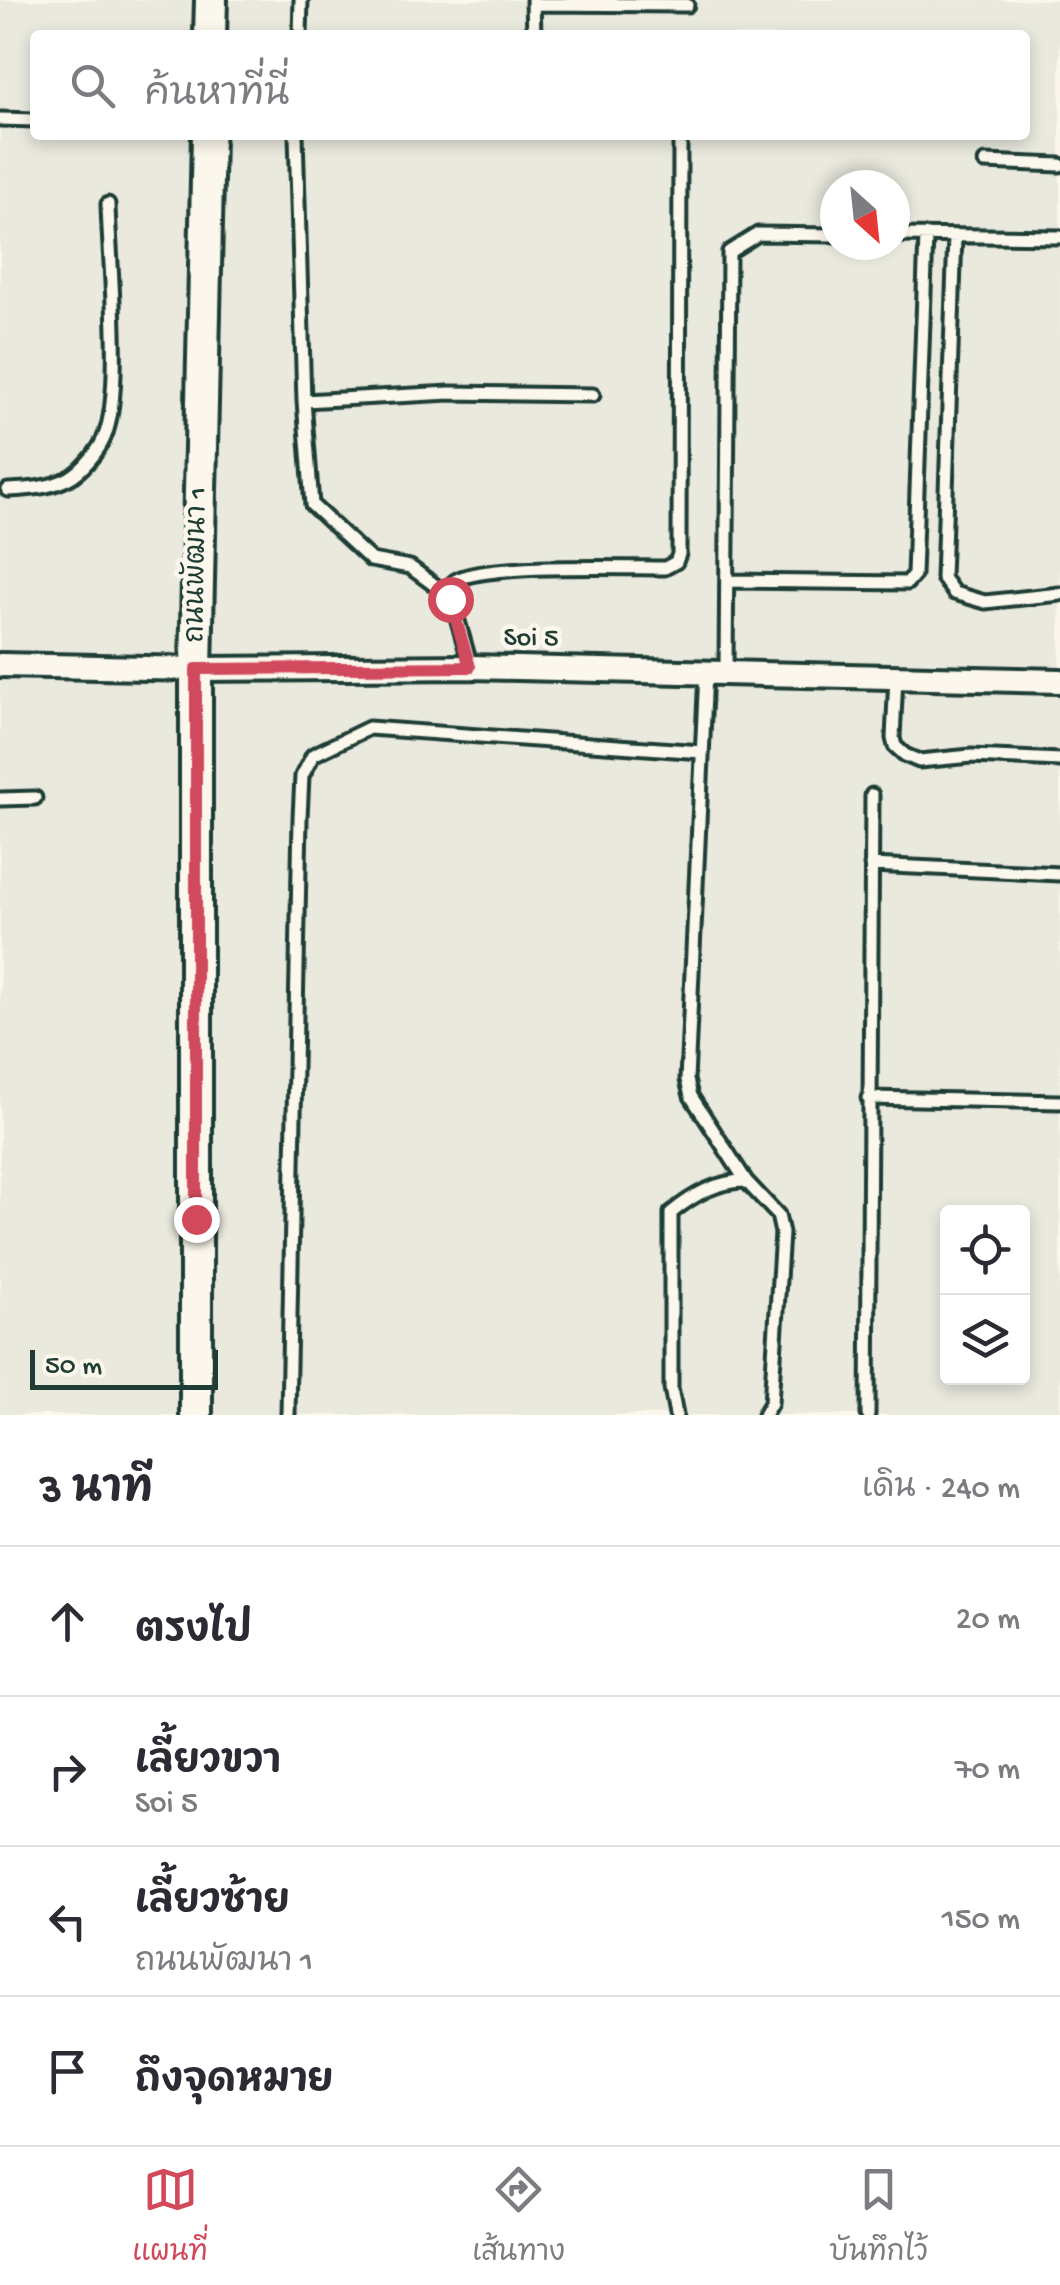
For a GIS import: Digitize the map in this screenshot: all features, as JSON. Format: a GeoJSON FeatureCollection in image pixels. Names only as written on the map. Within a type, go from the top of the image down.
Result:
{"type":"FeatureCollection","features":[{"type":"Feature","properties":{"kind":"main road"},"geometry":{"type":"LineString","coordinates":[[210,30],[211,0]]}},
{"type":"Feature","properties":{"kind":"main road","name":"ถนนพัฒนา 1"},"geometry":{"type":"LineString","coordinates":[[196,1415],[196,669],[208,140]]}},
{"type":"Feature","properties":{"kind":"street","name":"Soi 5"},"geometry":{"type":"LineString","coordinates":[[0,664],[196,669],[469,661],[716,673],[1060,681]]}},
{"type":"Feature","properties":{"kind":"lane"},"geometry":{"type":"LineString","coordinates":[[300,30],[301,0]]}},
{"type":"Feature","properties":{"kind":"lane"},"geometry":{"type":"LineString","coordinates":[[534,30],[533,2],[687,5]]}},
{"type":"Feature","properties":{"kind":"lane"},"geometry":{"type":"LineString","coordinates":[[0,119],[30,120]]}},
{"type":"Feature","properties":{"kind":"lane"},"geometry":{"type":"LineString","coordinates":[[296,140],[304,402],[312,506],[371,560],[410,567],[444,592],[454,607],[469,661]]}},
{"type":"Feature","properties":{"kind":"lane"},"geometry":{"type":"LineString","coordinates":[[444,592],[468,576],[540,568],[666,568],[676,562],[680,140]]}},
{"type":"Feature","properties":{"kind":"lane"},"geometry":{"type":"LineString","coordinates":[[985,162],[1060,165]]}},
{"type":"Feature","properties":{"kind":"lane"},"geometry":{"type":"LineString","coordinates":[[8,490],[38,488],[70,478],[106,436],[114,388],[108,204]]}},
{"type":"Feature","properties":{"kind":"lane"},"geometry":{"type":"LineString","coordinates":[[764,1415],[772,1403],[782,1233],[778,1215],[746,1181],[692,1096],[688,1080],[702,752],[727,581],[729,252],[758,234],[820,234]]}},
{"type":"Feature","properties":{"kind":"lane"},"geometry":{"type":"LineString","coordinates":[[910,235],[1060,237]]}},
{"type":"Feature","properties":{"kind":"lane"},"geometry":{"type":"LineString","coordinates":[[727,581],[906,583],[914,575],[926,236]]}},
{"type":"Feature","properties":{"kind":"lane"},"geometry":{"type":"LineString","coordinates":[[954,236],[943,578],[954,593],[985,602],[1060,594]]}},
{"type":"Feature","properties":{"kind":"lane"},"geometry":{"type":"LineString","coordinates":[[304,402],[450,393],[593,395]]}},
{"type":"Feature","properties":{"kind":"lane"},"geometry":{"type":"LineString","coordinates":[[896,677],[893,738],[905,756],[919,761],[971,756],[1060,760]]}},
{"type":"Feature","properties":{"kind":"lane"},"geometry":{"type":"LineString","coordinates":[[288,1415],[300,818],[302,776],[313,756],[369,728],[702,752]]}},
{"type":"Feature","properties":{"kind":"lane"},"geometry":{"type":"LineString","coordinates":[[868,1415],[872,795]]}},
{"type":"Feature","properties":{"kind":"lane"},"geometry":{"type":"LineString","coordinates":[[0,799],[35,798]]}},
{"type":"Feature","properties":{"kind":"lane"},"geometry":{"type":"LineString","coordinates":[[872,865],[1060,874]]}},
{"type":"Feature","properties":{"kind":"lane"},"geometry":{"type":"LineString","coordinates":[[868,1098],[1060,1102]]}},
{"type":"Feature","properties":{"kind":"lane"},"geometry":{"type":"LineString","coordinates":[[676,1415],[671,1388],[671,1213],[693,1195],[732,1181],[746,1181]]}},
{"type":"Feature","properties":{"kind":"shaded area"},"geometry":{"type":"Polygon","coordinates":[[[0,0],[1060,0],[1060,1415],[0,1415],[0,0]]]}},
{"type":"Feature","properties":{"kind":"route"},"geometry":{"type":"LineString","coordinates":[[196,1219],[196,669],[470,667],[450,599]]}}]}
